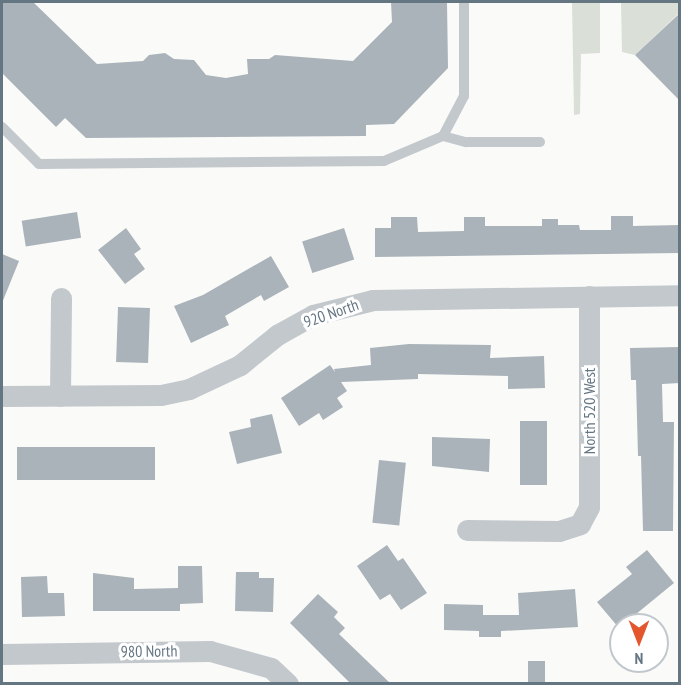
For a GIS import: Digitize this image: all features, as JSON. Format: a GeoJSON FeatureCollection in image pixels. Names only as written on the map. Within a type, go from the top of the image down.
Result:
{"type":"FeatureCollection","features":[{"type":"Feature","properties":{"kind":"street","name":"920 North"},"geometry":{"type":"LineString","coordinates":[[2,396],[161,395],[189,389],[240,365],[278,335],[313,315],[353,303],[680,295]]}},
{"type":"Feature","properties":{"kind":"street","name":"North 520 West"},"geometry":{"type":"LineString","coordinates":[[467,531],[559,531],[580,524],[589,507],[589,296]]}},
{"type":"Feature","properties":{"kind":"street"},"geometry":{"type":"LineString","coordinates":[[60,396],[61,298]]}},
{"type":"Feature","properties":{"kind":"street","name":"980 North"},"geometry":{"type":"LineString","coordinates":[[2,654],[210,651],[271,668],[288,684]]}},
{"type":"Feature","properties":{"kind":"lane"},"geometry":{"type":"LineString","coordinates":[[443,136],[464,96],[464,2]]}},
{"type":"Feature","properties":{"kind":"lane"},"geometry":{"type":"LineString","coordinates":[[2,127],[39,164],[384,160],[443,136],[488,143],[540,142]]}},
{"type":"Feature","properties":{"kind":"shaded area"},"geometry":{"type":"Polygon","coordinates":[[[572,2],[600,2],[600,53],[581,54],[580,114],[574,115],[572,2]]]}},
{"type":"Feature","properties":{"kind":"shaded area"},"geometry":{"type":"Polygon","coordinates":[[[621,2],[679,2],[679,13],[635,55],[622,52],[621,2]]]}},
{"type":"Feature","properties":{"kind":"building"},"geometry":{"type":"Polygon","coordinates":[[[2,2],[33,2],[97,64],[143,61],[149,55],[165,53],[174,59],[194,60],[206,75],[226,78],[248,74],[247,59],[269,59],[275,55],[353,61],[392,22],[391,2],[447,2],[448,68],[394,124],[366,125],[366,136],[86,138],[65,118],[56,127],[2,73],[2,2]]]}},
{"type":"Feature","properties":{"kind":"building"},"geometry":{"type":"Polygon","coordinates":[[[680,13],[680,101],[635,55],[680,13]]]}},
{"type":"Feature","properties":{"kind":"building"},"geometry":{"type":"Polygon","coordinates":[[[77,212],[81,238],[26,246],[22,221],[77,212]]]}},
{"type":"Feature","properties":{"kind":"building"},"geometry":{"type":"Polygon","coordinates":[[[611,216],[633,216],[633,226],[680,225],[680,253],[375,257],[375,228],[391,228],[391,217],[417,217],[418,232],[464,231],[464,217],[485,217],[485,226],[542,226],[542,219],[558,219],[558,225],[579,225],[580,230],[611,230],[611,216]]]}},
{"type":"Feature","properties":{"kind":"building"},"geometry":{"type":"Polygon","coordinates":[[[126,228],[141,249],[134,254],[145,269],[125,284],[98,250],[126,228]]]}},
{"type":"Feature","properties":{"kind":"building"},"geometry":{"type":"Polygon","coordinates":[[[344,228],[354,259],[312,273],[302,242],[344,228]]]}},
{"type":"Feature","properties":{"kind":"building"},"geometry":{"type":"Polygon","coordinates":[[[2,254],[19,261],[2,303],[2,254]]]}},
{"type":"Feature","properties":{"kind":"building"},"geometry":{"type":"Polygon","coordinates":[[[271,256],[289,287],[264,301],[261,295],[225,316],[229,325],[191,343],[174,306],[203,295],[271,256]]]}},
{"type":"Feature","properties":{"kind":"building"},"geometry":{"type":"Polygon","coordinates":[[[118,307],[150,308],[148,363],[116,362],[118,307]]]}},
{"type":"Feature","properties":{"kind":"building"},"geometry":{"type":"Polygon","coordinates":[[[409,344],[491,345],[490,358],[544,356],[545,388],[508,389],[508,376],[418,374],[418,379],[341,382],[347,391],[337,398],[343,407],[323,420],[319,413],[299,426],[281,398],[330,365],[335,372],[334,369],[371,365],[370,348],[409,344]]]}},
{"type":"Feature","properties":{"kind":"building"},"geometry":{"type":"Polygon","coordinates":[[[680,347],[680,383],[662,384],[663,422],[674,422],[673,531],[643,531],[636,380],[631,380],[630,348],[680,347]]]}},
{"type":"Feature","properties":{"kind":"building"},"geometry":{"type":"Polygon","coordinates":[[[272,414],[282,453],[237,464],[229,432],[251,427],[250,419],[272,414]]]}},
{"type":"Feature","properties":{"kind":"building"},"geometry":{"type":"Polygon","coordinates":[[[520,421],[547,421],[547,485],[520,485],[520,421]]]}},
{"type":"Feature","properties":{"kind":"building"},"geometry":{"type":"Polygon","coordinates":[[[432,437],[490,439],[489,472],[432,466],[432,437]]]}},
{"type":"Feature","properties":{"kind":"building"},"geometry":{"type":"Polygon","coordinates":[[[17,447],[155,447],[155,480],[17,480],[17,447]]]}},
{"type":"Feature","properties":{"kind":"building"},"geometry":{"type":"Polygon","coordinates":[[[379,460],[406,463],[399,525],[372,523],[379,460]]]}},
{"type":"Feature","properties":{"kind":"building"},"geometry":{"type":"Polygon","coordinates":[[[387,545],[398,561],[403,558],[427,593],[401,610],[390,594],[380,600],[357,566],[387,545]]]}},
{"type":"Feature","properties":{"kind":"building"},"geometry":{"type":"Polygon","coordinates":[[[647,550],[674,583],[637,613],[609,613],[609,616],[597,602],[632,574],[626,567],[647,550]]]}},
{"type":"Feature","properties":{"kind":"building"},"geometry":{"type":"Polygon","coordinates":[[[178,566],[202,566],[203,603],[180,604],[180,611],[93,611],[93,573],[134,578],[134,589],[178,588],[178,566]]]}},
{"type":"Feature","properties":{"kind":"building"},"geometry":{"type":"Polygon","coordinates":[[[236,572],[259,572],[259,578],[274,578],[273,612],[235,611],[236,572]]]}},
{"type":"Feature","properties":{"kind":"building"},"geometry":{"type":"Polygon","coordinates":[[[47,576],[48,593],[64,593],[65,616],[22,617],[21,577],[47,576]]]}},
{"type":"Feature","properties":{"kind":"building"},"geometry":{"type":"Polygon","coordinates":[[[575,589],[578,627],[501,631],[501,637],[479,637],[479,631],[444,630],[444,604],[483,605],[483,615],[519,615],[518,593],[575,589]]]}},
{"type":"Feature","properties":{"kind":"building"},"geometry":{"type":"Polygon","coordinates":[[[318,594],[338,612],[334,617],[345,628],[339,634],[391,684],[351,684],[290,623],[318,594]]]}},
{"type":"Feature","properties":{"kind":"building"},"geometry":{"type":"Polygon","coordinates":[[[528,661],[545,661],[545,684],[528,684],[528,661]]]}}]}
